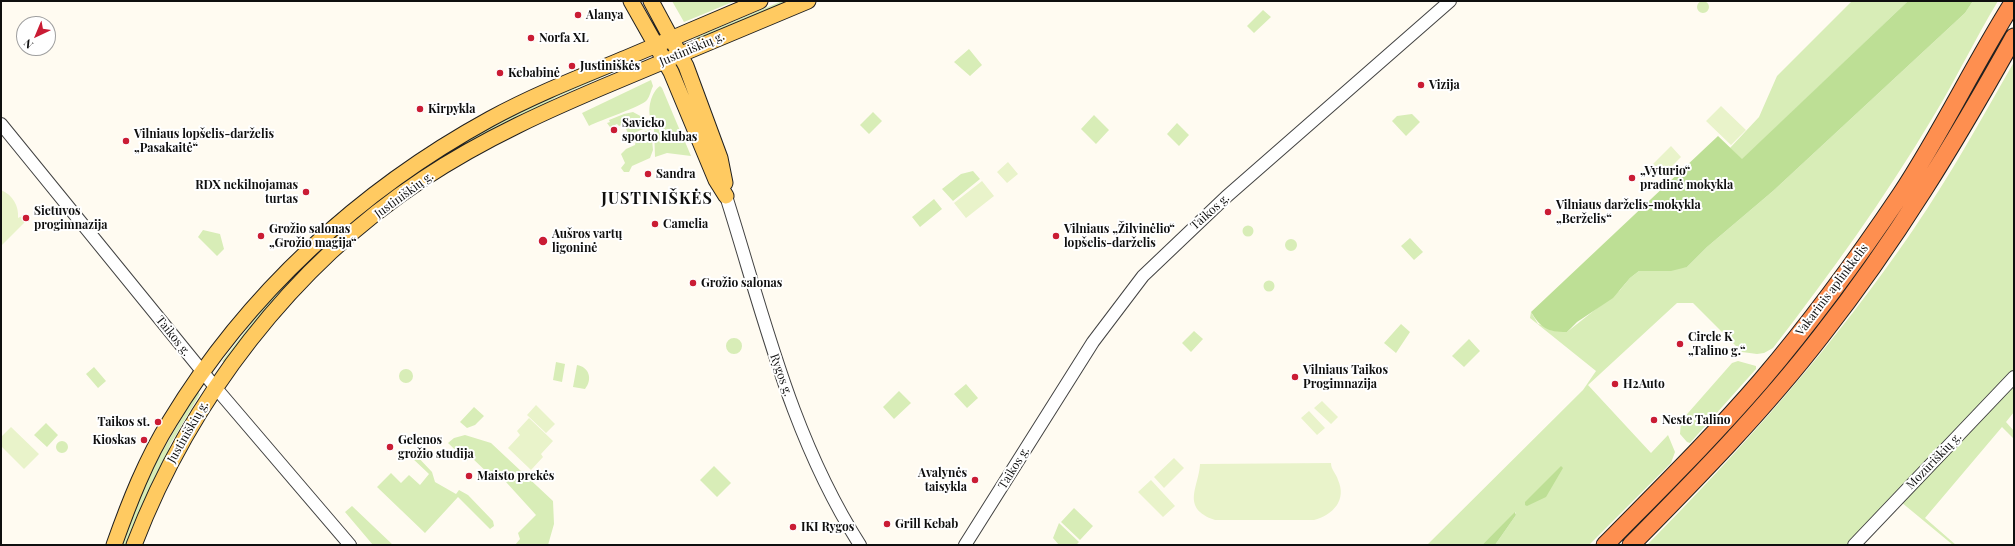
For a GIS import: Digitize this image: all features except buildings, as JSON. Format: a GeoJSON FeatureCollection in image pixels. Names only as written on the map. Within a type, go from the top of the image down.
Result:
{"type":"FeatureCollection","features":[{"type":"Feature","properties":{"kind":"highway","name":"Vakarinis aplinkkelis"},"geometry":{"type":"LineString","coordinates":[[1605,545],[1738,407],[1784,354],[1842,279],[1902,192],[1934,140],[2014,1]]}},
{"type":"Feature","properties":{"kind":"highway","name":"Vakarinis aplinkkelis"},"geometry":{"type":"LineString","coordinates":[[1631,545],[1739,434],[1821,337],[1867,275],[1928,185],[2014,37]]}},
{"type":"Feature","properties":{"kind":"main road","name":"Rygos g."},"geometry":{"type":"LineString","coordinates":[[631,1],[666,60],[716,180],[726,196]]}},
{"type":"Feature","properties":{"kind":"main road","name":"Rygos g."},"geometry":{"type":"LineString","coordinates":[[651,1],[681,54],[720,158],[726,196]]}},
{"type":"Feature","properties":{"kind":"main road","name":"Justiniškių g."},"geometry":{"type":"LineString","coordinates":[[114,545],[137,485],[169,422],[202,372],[242,321],[292,267],[343,218],[384,186],[440,148],[490,119],[568,82],[760,1]]}},
{"type":"Feature","properties":{"kind":"main road","name":"Justiniškių g."},"geometry":{"type":"LineString","coordinates":[[134,545],[167,469],[183,438],[215,387],[273,312],[305,277],[346,240],[393,201],[424,179],[513,128],[576,98],[808,1]]}},
{"type":"Feature","properties":{"kind":"street","name":"Taikos g."},"geometry":{"type":"LineString","coordinates":[[965,545],[1093,342],[1143,276],[1221,202],[1450,1]]}},
{"type":"Feature","properties":{"kind":"street","name":"Taikos g."},"geometry":{"type":"LineString","coordinates":[[1,124],[202,372],[350,545]]}},
{"type":"Feature","properties":{"kind":"street","name":"Rygos g."},"geometry":{"type":"LineString","coordinates":[[726,196],[771,349],[797,420],[826,484],[860,545]]}},
{"type":"Feature","properties":{"kind":"street","name":"Mozūriškių g."},"geometry":{"type":"LineString","coordinates":[[1854,545],[2014,377]]}},
{"type":"Feature","properties":{"kind":"green space"},"geometry":{"type":"Polygon","coordinates":[[[672,1],[735,1],[684,22],[672,1]]]}},
{"type":"Feature","properties":{"kind":"green space"},"geometry":{"type":"Polygon","coordinates":[[[782,1],[793,1],[696,42],[695,38],[782,1]]]}},
{"type":"Feature","properties":{"kind":"green space"},"geometry":{"type":"Polygon","coordinates":[[[1705,1],[1708,2],[1708,12],[1701,13],[1698,12],[1697,5],[1698,2],[1705,1]]]}},
{"type":"Feature","properties":{"kind":"green space"},"geometry":{"type":"Polygon","coordinates":[[[1852,1],[1908,1],[1742,160],[1730,148],[1759,117],[1777,76],[1852,1]]]}},
{"type":"Feature","properties":{"kind":"green space"},"geometry":{"type":"Polygon","coordinates":[[[1908,1],[1973,1],[1965,13],[1773,191],[1707,247],[1687,267],[1671,271],[1639,271],[1630,278],[1613,298],[1577,322],[1567,332],[1549,330],[1538,322],[1531,312],[1718,136],[1742,159],[1908,1]]]}},
{"type":"Feature","properties":{"kind":"green space"},"geometry":{"type":"Polygon","coordinates":[[[1973,1],[1998,1],[1941,103],[1896,177],[1836,264],[1773,348],[1764,353],[1757,354],[1742,352],[1693,303],[1677,303],[1588,385],[1651,453],[1668,435],[1675,452],[1671,463],[1589,545],[1495,545],[1516,515],[1516,512],[1482,545],[1427,545],[1583,390],[1596,371],[1530,318],[1531,312],[1538,324],[1567,332],[1620,290],[1630,278],[1639,271],[1687,267],[1707,247],[1773,191],[1965,13],[1973,1]]]}},
{"type":"Feature","properties":{"kind":"green space"},"geometry":{"type":"Polygon","coordinates":[[[1263,10],[1271,17],[1254,33],[1247,26],[1263,10]]]}},
{"type":"Feature","properties":{"kind":"green space"},"geometry":{"type":"Polygon","coordinates":[[[969,49],[982,65],[970,76],[954,62],[969,49]]]}},
{"type":"Feature","properties":{"kind":"green space"},"geometry":{"type":"Polygon","coordinates":[[[640,57],[641,60],[555,98],[400,190],[226,364],[222,361],[292,271],[341,225],[432,158],[544,98],[640,57]]]}},
{"type":"Feature","properties":{"kind":"green space"},"geometry":{"type":"Polygon","coordinates":[[[2014,62],[2014,371],[1846,545],[1647,545],[1719,470],[1787,394],[1852,314],[1927,210],[2014,62]]]}},
{"type":"Feature","properties":{"kind":"green space"},"geometry":{"type":"Polygon","coordinates":[[[651,80],[653,86],[647,100],[643,103],[589,126],[582,113],[651,80]]]}},
{"type":"Feature","properties":{"kind":"green space"},"geometry":{"type":"Polygon","coordinates":[[[660,86],[681,133],[673,133],[664,130],[651,119],[649,111],[652,97],[654,92],[660,86]]]}},
{"type":"Feature","properties":{"kind":"green space"},"geometry":{"type":"Polygon","coordinates":[[[1721,106],[1746,130],[1731,145],[1706,121],[1721,106]]]}},
{"type":"Feature","properties":{"kind":"green space"},"geometry":{"type":"Polygon","coordinates":[[[633,112],[644,118],[650,126],[634,133],[635,136],[630,138],[624,124],[619,126],[617,124],[610,127],[607,123],[610,122],[609,120],[633,112]]]}},
{"type":"Feature","properties":{"kind":"green space"},"geometry":{"type":"Polygon","coordinates":[[[873,112],[882,121],[869,134],[860,125],[873,112]]]}},
{"type":"Feature","properties":{"kind":"green space"},"geometry":{"type":"Polygon","coordinates":[[[1412,114],[1420,122],[1406,136],[1392,121],[1397,116],[1412,114]]]}},
{"type":"Feature","properties":{"kind":"green space"},"geometry":{"type":"Polygon","coordinates":[[[1094,115],[1109,130],[1096,144],[1081,129],[1094,115]]]}},
{"type":"Feature","properties":{"kind":"green space"},"geometry":{"type":"Polygon","coordinates":[[[1177,123],[1189,135],[1179,146],[1167,134],[1177,123]]]}},
{"type":"Feature","properties":{"kind":"green space"},"geometry":{"type":"Polygon","coordinates":[[[655,128],[683,137],[691,156],[667,153],[655,157],[655,128]]]}},
{"type":"Feature","properties":{"kind":"green space"},"geometry":{"type":"Polygon","coordinates":[[[651,129],[653,150],[650,158],[632,166],[629,172],[624,172],[621,168],[625,163],[621,154],[626,149],[635,145],[637,135],[651,129]]]}},
{"type":"Feature","properties":{"kind":"green space"},"geometry":{"type":"Polygon","coordinates":[[[1671,146],[1681,157],[1661,177],[1650,167],[1671,146]]]}},
{"type":"Feature","properties":{"kind":"green space"},"geometry":{"type":"Polygon","coordinates":[[[1008,162],[1018,174],[1007,183],[997,172],[1008,162]]]}},
{"type":"Feature","properties":{"kind":"green space"},"geometry":{"type":"Polygon","coordinates":[[[973,171],[980,179],[953,201],[942,189],[961,174],[973,171]]]}},
{"type":"Feature","properties":{"kind":"green space"},"geometry":{"type":"Polygon","coordinates":[[[982,181],[994,196],[966,218],[954,203],[982,181]]]}},
{"type":"Feature","properties":{"kind":"green space"},"geometry":{"type":"Polygon","coordinates":[[[1,190],[9,195],[14,201],[18,218],[22,216],[26,221],[1,246],[1,190]]]}},
{"type":"Feature","properties":{"kind":"green space"},"geometry":{"type":"Polygon","coordinates":[[[934,199],[942,209],[920,227],[912,217],[934,199]]]}},
{"type":"Feature","properties":{"kind":"green space"},"geometry":{"type":"Polygon","coordinates":[[[1246,226],[1250,226],[1252,227],[1252,235],[1246,236],[1243,233],[1243,229],[1246,226]]]}},
{"type":"Feature","properties":{"kind":"green space"},"geometry":{"type":"Polygon","coordinates":[[[203,230],[220,234],[224,249],[217,256],[198,237],[203,230]]]}},
{"type":"Feature","properties":{"kind":"green space"},"geometry":{"type":"Polygon","coordinates":[[[1410,238],[1423,252],[1414,260],[1401,246],[1410,238]]]}},
{"type":"Feature","properties":{"kind":"green space"},"geometry":{"type":"Polygon","coordinates":[[[1289,239],[1293,239],[1297,245],[1293,251],[1289,251],[1285,247],[1285,243],[1289,239]]]}},
{"type":"Feature","properties":{"kind":"green space"},"geometry":{"type":"Polygon","coordinates":[[[1269,280],[1273,282],[1275,286],[1273,290],[1269,292],[1265,290],[1263,286],[1265,282],[1269,280]]]}},
{"type":"Feature","properties":{"kind":"green space"},"geometry":{"type":"Polygon","coordinates":[[[1401,324],[1410,332],[1396,353],[1384,343],[1401,324]]]}},
{"type":"Feature","properties":{"kind":"green space"},"geometry":{"type":"Polygon","coordinates":[[[1194,331],[1203,339],[1191,352],[1182,343],[1194,331]]]}},
{"type":"Feature","properties":{"kind":"green space"},"geometry":{"type":"Polygon","coordinates":[[[734,338],[740,340],[742,346],[740,352],[734,354],[728,352],[726,346],[728,340],[734,338]]]}},
{"type":"Feature","properties":{"kind":"green space"},"geometry":{"type":"Polygon","coordinates":[[[1469,339],[1480,351],[1464,367],[1452,356],[1469,339]]]}},
{"type":"Feature","properties":{"kind":"green space"},"geometry":{"type":"Polygon","coordinates":[[[1738,361],[1756,366],[1756,369],[1690,443],[1687,442],[1680,434],[1681,421],[1732,363],[1738,361]]]}},
{"type":"Feature","properties":{"kind":"green space"},"geometry":{"type":"Polygon","coordinates":[[[556,362],[565,364],[562,382],[553,380],[556,362]]]}},
{"type":"Feature","properties":{"kind":"green space"},"geometry":{"type":"Polygon","coordinates":[[[577,365],[584,368],[588,374],[589,381],[585,389],[573,387],[577,365]]]}},
{"type":"Feature","properties":{"kind":"green space"},"geometry":{"type":"Polygon","coordinates":[[[94,367],[106,381],[98,388],[86,374],[94,367]]]}},
{"type":"Feature","properties":{"kind":"green space"},"geometry":{"type":"Polygon","coordinates":[[[406,369],[411,371],[413,376],[411,381],[406,383],[401,381],[399,376],[401,371],[406,369]]]}},
{"type":"Feature","properties":{"kind":"green space"},"geometry":{"type":"Polygon","coordinates":[[[2014,383],[2014,412],[2006,422],[2014,431],[2014,439],[2002,427],[1925,518],[1956,545],[1953,545],[1901,502],[2014,383]]]}},
{"type":"Feature","properties":{"kind":"green space"},"geometry":{"type":"Polygon","coordinates":[[[966,384],[978,398],[967,408],[954,394],[966,384]]]}},
{"type":"Feature","properties":{"kind":"green space"},"geometry":{"type":"Polygon","coordinates":[[[197,391],[200,394],[170,445],[162,469],[129,545],[118,545],[150,473],[197,391]]]}},
{"type":"Feature","properties":{"kind":"green space"},"geometry":{"type":"Polygon","coordinates":[[[899,391],[911,403],[894,419],[883,407],[899,391]]]}},
{"type":"Feature","properties":{"kind":"green space"},"geometry":{"type":"Polygon","coordinates":[[[1322,401],[1338,417],[1331,424],[1314,408],[1322,401]]]}},
{"type":"Feature","properties":{"kind":"green space"},"geometry":{"type":"Polygon","coordinates":[[[536,405],[555,424],[546,433],[527,415],[536,405]]]}},
{"type":"Feature","properties":{"kind":"green space"},"geometry":{"type":"Polygon","coordinates":[[[474,407],[484,416],[475,425],[467,428],[460,422],[474,407]]]}},
{"type":"Feature","properties":{"kind":"green space"},"geometry":{"type":"Polygon","coordinates":[[[1309,411],[1325,428],[1317,435],[1301,418],[1309,411]]]}},
{"type":"Feature","properties":{"kind":"green space"},"geometry":{"type":"Polygon","coordinates":[[[529,418],[553,441],[541,454],[543,457],[531,470],[508,448],[520,435],[517,431],[529,418]]]}},
{"type":"Feature","properties":{"kind":"green space"},"geometry":{"type":"Polygon","coordinates":[[[46,423],[58,435],[47,447],[34,435],[46,423]]]}},
{"type":"Feature","properties":{"kind":"green space"},"geometry":{"type":"Polygon","coordinates":[[[11,427],[39,454],[24,469],[1,446],[1,437],[11,427]]]}},
{"type":"Feature","properties":{"kind":"green space"},"geometry":{"type":"Polygon","coordinates":[[[465,435],[491,443],[553,501],[554,524],[548,545],[515,545],[520,539],[518,533],[536,515],[496,471],[491,476],[471,457],[467,461],[448,443],[454,438],[465,435]]]}},
{"type":"Feature","properties":{"kind":"green space"},"geometry":{"type":"Polygon","coordinates":[[[60,441],[64,441],[68,447],[64,453],[60,453],[56,449],[56,445],[60,441]]]}},
{"type":"Feature","properties":{"kind":"green space"},"geometry":{"type":"Polygon","coordinates":[[[415,454],[432,472],[435,482],[456,494],[459,490],[468,495],[493,521],[494,526],[490,529],[458,497],[425,533],[377,487],[391,473],[401,483],[409,475],[420,485],[429,474],[411,457],[415,454]]]}},
{"type":"Feature","properties":{"kind":"green space"},"geometry":{"type":"Polygon","coordinates":[[[1174,458],[1184,468],[1164,488],[1154,477],[1174,458]]]}},
{"type":"Feature","properties":{"kind":"green space"},"geometry":{"type":"Polygon","coordinates":[[[1331,463],[1341,494],[1336,506],[1321,518],[1314,520],[1215,520],[1204,515],[1195,503],[1194,496],[1200,464],[1331,463]]]}},
{"type":"Feature","properties":{"kind":"green space"},"geometry":{"type":"Polygon","coordinates":[[[714,466],[731,483],[717,497],[700,480],[714,466]]]}},
{"type":"Feature","properties":{"kind":"green space"},"geometry":{"type":"Polygon","coordinates":[[[1561,466],[1563,468],[1546,497],[1527,506],[1525,505],[1525,502],[1561,466]]]}},
{"type":"Feature","properties":{"kind":"green space"},"geometry":{"type":"Polygon","coordinates":[[[1151,480],[1175,506],[1163,517],[1138,492],[1151,480]]]}},
{"type":"Feature","properties":{"kind":"green space"},"geometry":{"type":"Polygon","coordinates":[[[352,506],[393,545],[373,545],[345,512],[352,506]]]}},
{"type":"Feature","properties":{"kind":"green space"},"geometry":{"type":"Polygon","coordinates":[[[1074,508],[1093,526],[1080,540],[1061,522],[1074,508]]]}},
{"type":"Feature","properties":{"kind":"green space"},"geometry":{"type":"Polygon","coordinates":[[[1515,512],[1516,515],[1495,545],[1482,545],[1515,512]]]}},
{"type":"Feature","properties":{"kind":"green space"},"geometry":{"type":"Polygon","coordinates":[[[1059,523],[1079,542],[1076,545],[1059,545],[1053,538],[1059,523]]]}},
{"type":"Feature","properties":{"kind":"place","name":"Alanya"},"geometry":{"type":"Point","coordinates":[578,15]}},
{"type":"Feature","properties":{"kind":"place","name":"Norfa XL"},"geometry":{"type":"Point","coordinates":[531,38]}},
{"type":"Feature","properties":{"kind":"place","name":"Justiniškės"},"geometry":{"type":"Point","coordinates":[572,66]}},
{"type":"Feature","properties":{"kind":"place","name":"Kebabinė"},"geometry":{"type":"Point","coordinates":[500,73]}},
{"type":"Feature","properties":{"kind":"place","name":"Vizija"},"geometry":{"type":"Point","coordinates":[1421,85]}},
{"type":"Feature","properties":{"kind":"place","name":"Kirpykla"},"geometry":{"type":"Point","coordinates":[420,109]}},
{"type":"Feature","properties":{"kind":"place","name":"Savicko sporto klubas"},"geometry":{"type":"Point","coordinates":[614,130]}},
{"type":"Feature","properties":{"kind":"place","name":"Vilniaus lopšelis-darželis „Pasakaitė“"},"geometry":{"type":"Point","coordinates":[126,141]}},
{"type":"Feature","properties":{"kind":"place","name":"Sandra"},"geometry":{"type":"Point","coordinates":[648,174]}},
{"type":"Feature","properties":{"kind":"place","name":"„Vyturio“ pradinė mokykla"},"geometry":{"type":"Point","coordinates":[1632,178]}},
{"type":"Feature","properties":{"kind":"place","name":"RDX nekilnojamas turtas"},"geometry":{"type":"Point","coordinates":[306,192]}},
{"type":"Feature","properties":{"kind":"place","name":"Vilniaus darželis-mokykla „Berželis“"},"geometry":{"type":"Point","coordinates":[1548,212]}},
{"type":"Feature","properties":{"kind":"place","name":"Sietuvos progimnazija"},"geometry":{"type":"Point","coordinates":[26,218]}},
{"type":"Feature","properties":{"kind":"place","name":"Camelia"},"geometry":{"type":"Point","coordinates":[655,224]}},
{"type":"Feature","properties":{"kind":"place","name":"Grožio salonas „Grožio magija“"},"geometry":{"type":"Point","coordinates":[261,236]}},
{"type":"Feature","properties":{"kind":"place","name":"Vilniaus „Žilvinėlio“ lopšelis-darželis"},"geometry":{"type":"Point","coordinates":[1056,236]}},
{"type":"Feature","properties":{"kind":"place","name":"Aušros vartų ligoninė"},"geometry":{"type":"Point","coordinates":[543,241]}},
{"type":"Feature","properties":{"kind":"place","name":"Grožio salonas"},"geometry":{"type":"Point","coordinates":[693,283]}},
{"type":"Feature","properties":{"kind":"place","name":"Circle K „Talino g.“"},"geometry":{"type":"Point","coordinates":[1680,344]}},
{"type":"Feature","properties":{"kind":"place","name":"Vilniaus Taikos Progimnazija"},"geometry":{"type":"Point","coordinates":[1295,377]}},
{"type":"Feature","properties":{"kind":"place","name":"H2Auto"},"geometry":{"type":"Point","coordinates":[1615,384]}},
{"type":"Feature","properties":{"kind":"place","name":"Neste Talino"},"geometry":{"type":"Point","coordinates":[1654,420]}},
{"type":"Feature","properties":{"kind":"place","name":"Taikos st."},"geometry":{"type":"Point","coordinates":[158,422]}},
{"type":"Feature","properties":{"kind":"place","name":"Kioskas"},"geometry":{"type":"Point","coordinates":[144,440]}},
{"type":"Feature","properties":{"kind":"place","name":"Gelenos grožio studija"},"geometry":{"type":"Point","coordinates":[390,447]}},
{"type":"Feature","properties":{"kind":"place","name":"Maisto prekės"},"geometry":{"type":"Point","coordinates":[469,476]}},
{"type":"Feature","properties":{"kind":"place","name":"Avalynės taisykla"},"geometry":{"type":"Point","coordinates":[975,480]}},
{"type":"Feature","properties":{"kind":"place","name":"Grill Kebab"},"geometry":{"type":"Point","coordinates":[887,524]}},
{"type":"Feature","properties":{"kind":"place","name":"IKI Rygos"},"geometry":{"type":"Point","coordinates":[793,527]}},
{"type":"Feature","properties":{"kind":"district","name":"JUSTINIŠKĖS"},"geometry":{"type":"Point","coordinates":[657,199]}}]}
